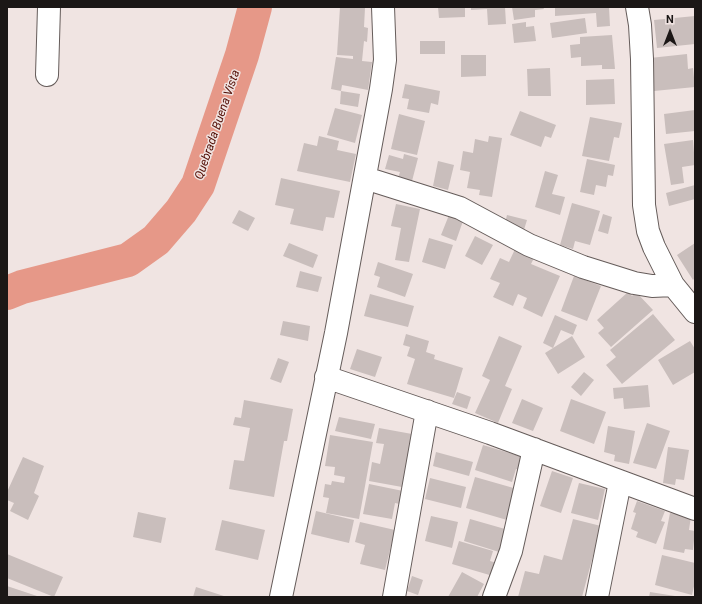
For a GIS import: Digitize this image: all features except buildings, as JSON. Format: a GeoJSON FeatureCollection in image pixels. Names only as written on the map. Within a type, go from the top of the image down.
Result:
{"type":"FeatureCollection","features":[{"type":"Feature","properties":{"kind":"street"},"geometry":{"type":"LineString","coordinates":[[47,76],[49,7]]}},
{"type":"Feature","properties":{"kind":"street"},"geometry":{"type":"LineString","coordinates":[[281,597],[365,178],[385,60],[383,7]]}},
{"type":"Feature","properties":{"kind":"street"},"geometry":{"type":"LineString","coordinates":[[637,7],[640,25],[642,58],[644,205],[648,231],[654,247],[673,285],[695,312]]}},
{"type":"Feature","properties":{"kind":"street"},"geometry":{"type":"LineString","coordinates":[[365,178],[460,208],[529,245],[583,267],[634,283],[652,286],[673,285]]}},
{"type":"Feature","properties":{"kind":"street"},"geometry":{"type":"LineString","coordinates":[[326,377],[534,449],[695,509]]}},
{"type":"Feature","properties":{"kind":"street"},"geometry":{"type":"LineString","coordinates":[[394,597],[427,411]]}},
{"type":"Feature","properties":{"kind":"street"},"geometry":{"type":"LineString","coordinates":[[494,597],[511,551],[534,449]]}},
{"type":"Feature","properties":{"kind":"street"},"geometry":{"type":"LineString","coordinates":[[597,597],[620,482]]}},
{"type":"Feature","properties":{"kind":"waterway","name":"Quebrada Buena Vista"},"geometry":{"type":"LineString","coordinates":[[7,293],[22,287],[128,260],[156,240],[181,211],[198,185],[242,55],[255,7]]}}]}
